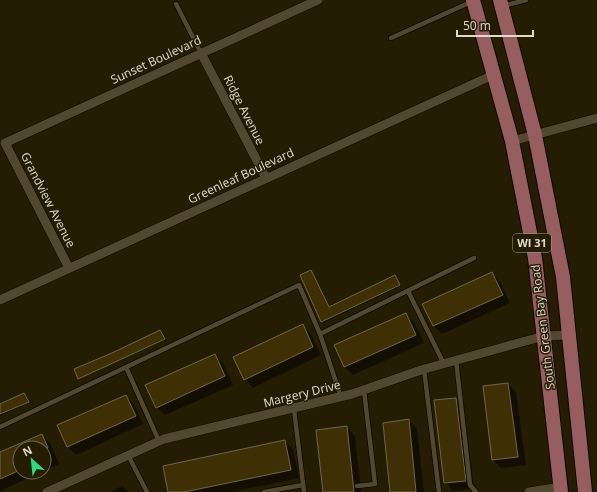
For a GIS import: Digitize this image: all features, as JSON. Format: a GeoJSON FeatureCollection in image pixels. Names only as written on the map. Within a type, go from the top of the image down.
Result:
{"type":"FeatureCollection","features":[{"type":"Feature","properties":{"kind":"main road","name":"South Green Bay Road"},"geometry":{"type":"LineString","coordinates":[[473,1],[512,141],[535,258],[561,489]]}},
{"type":"Feature","properties":{"kind":"main road","name":"South Green Bay Road"},"geometry":{"type":"LineString","coordinates":[[501,3],[535,135],[563,276],[585,492]]}},
{"type":"Feature","properties":{"kind":"street","name":"Sunset Boulevard"},"geometry":{"type":"LineString","coordinates":[[5,143],[318,0]]}},
{"type":"Feature","properties":{"kind":"street","name":"Ridge Avenue"},"geometry":{"type":"LineString","coordinates":[[201,53],[266,178]]}},
{"type":"Feature","properties":{"kind":"street","name":"Greenleaf Boulevard"},"geometry":{"type":"LineString","coordinates":[[0,300],[493,75]]}},
{"type":"Feature","properties":{"kind":"street"},"geometry":{"type":"LineString","coordinates":[[512,141],[597,118]]}},
{"type":"Feature","properties":{"kind":"street","name":"Grandview Avenue"},"geometry":{"type":"LineString","coordinates":[[5,143],[69,268]]}},
{"type":"Feature","properties":{"kind":"street","name":"Margery Drive"},"geometry":{"type":"LineString","coordinates":[[47,492],[62,489],[128,455],[159,441],[340,397],[424,369],[544,336],[569,335]]}},
{"type":"Feature","properties":{"kind":"street"},"geometry":{"type":"LineString","coordinates":[[529,492],[561,489]]}},
{"type":"Feature","properties":{"kind":"lane"},"geometry":{"type":"LineString","coordinates":[[501,3],[526,0]]}},
{"type":"Feature","properties":{"kind":"lane"},"geometry":{"type":"LineString","coordinates":[[391,38],[473,1]]}},
{"type":"Feature","properties":{"kind":"lane"},"geometry":{"type":"LineString","coordinates":[[176,4],[201,53]]}},
{"type":"Feature","properties":{"kind":"lane"},"geometry":{"type":"LineString","coordinates":[[320,334],[474,258]]}},
{"type":"Feature","properties":{"kind":"lane"},"geometry":{"type":"LineString","coordinates":[[0,427],[299,285],[320,334],[340,397]]}},
{"type":"Feature","properties":{"kind":"lane"},"geometry":{"type":"LineString","coordinates":[[408,291],[444,364]]}},
{"type":"Feature","properties":{"kind":"lane"},"geometry":{"type":"LineString","coordinates":[[456,360],[470,485],[476,492]]}},
{"type":"Feature","properties":{"kind":"lane"},"geometry":{"type":"LineString","coordinates":[[126,367],[159,441]]}},
{"type":"Feature","properties":{"kind":"lane"},"geometry":{"type":"LineString","coordinates":[[424,369],[439,492]]}},
{"type":"Feature","properties":{"kind":"lane"},"geometry":{"type":"LineString","coordinates":[[358,486],[376,484],[364,390]]}},
{"type":"Feature","properties":{"kind":"lane"},"geometry":{"type":"LineString","coordinates":[[294,409],[304,492]]}},
{"type":"Feature","properties":{"kind":"lane"},"geometry":{"type":"LineString","coordinates":[[128,455],[147,492]]}},
{"type":"Feature","properties":{"kind":"lane"},"geometry":{"type":"LineString","coordinates":[[264,492],[303,485]]}},
{"type":"Feature","properties":{"kind":"building"},"geometry":{"type":"Polygon","coordinates":[[[311,270],[329,307],[395,275],[400,285],[321,322],[300,275],[311,270]]]}},
{"type":"Feature","properties":{"kind":"building"},"geometry":{"type":"Polygon","coordinates":[[[492,272],[503,295],[433,326],[422,304],[492,272]]]}},
{"type":"Feature","properties":{"kind":"building"},"geometry":{"type":"Polygon","coordinates":[[[406,313],[416,335],[344,367],[334,345],[406,313]]]}},
{"type":"Feature","properties":{"kind":"building"},"geometry":{"type":"Polygon","coordinates":[[[303,324],[313,347],[244,380],[233,357],[303,324]]]}},
{"type":"Feature","properties":{"kind":"building"},"geometry":{"type":"Polygon","coordinates":[[[160,330],[165,339],[78,379],[74,369],[160,330]]]}},
{"type":"Feature","properties":{"kind":"building"},"geometry":{"type":"Polygon","coordinates":[[[215,354],[225,376],[156,408],[145,385],[215,354]]]}},
{"type":"Feature","properties":{"kind":"building"},"geometry":{"type":"Polygon","coordinates":[[[508,383],[518,457],[492,460],[483,386],[508,383]]]}},
{"type":"Feature","properties":{"kind":"building"},"geometry":{"type":"Polygon","coordinates":[[[24,393],[29,402],[0,414],[0,404],[24,393]]]}},
{"type":"Feature","properties":{"kind":"building"},"geometry":{"type":"Polygon","coordinates":[[[126,395],[136,416],[67,447],[57,425],[126,395]]]}},
{"type":"Feature","properties":{"kind":"building"},"geometry":{"type":"Polygon","coordinates":[[[456,398],[466,481],[444,483],[434,400],[456,398]]]}},
{"type":"Feature","properties":{"kind":"building"},"geometry":{"type":"Polygon","coordinates":[[[409,419],[416,492],[390,492],[383,423],[409,419]]]}},
{"type":"Feature","properties":{"kind":"building"},"geometry":{"type":"Polygon","coordinates":[[[347,426],[354,492],[323,492],[316,430],[347,426]]]}},
{"type":"Feature","properties":{"kind":"building"},"geometry":{"type":"Polygon","coordinates":[[[42,434],[45,440],[28,440],[42,434]]]}},
{"type":"Feature","properties":{"kind":"building"},"geometry":{"type":"Polygon","coordinates":[[[285,440],[291,470],[184,492],[168,492],[163,466],[285,440]]]}},
{"type":"Feature","properties":{"kind":"building"},"geometry":{"type":"Polygon","coordinates":[[[12,447],[12,474],[0,479],[0,452],[12,447]]]}}]}
